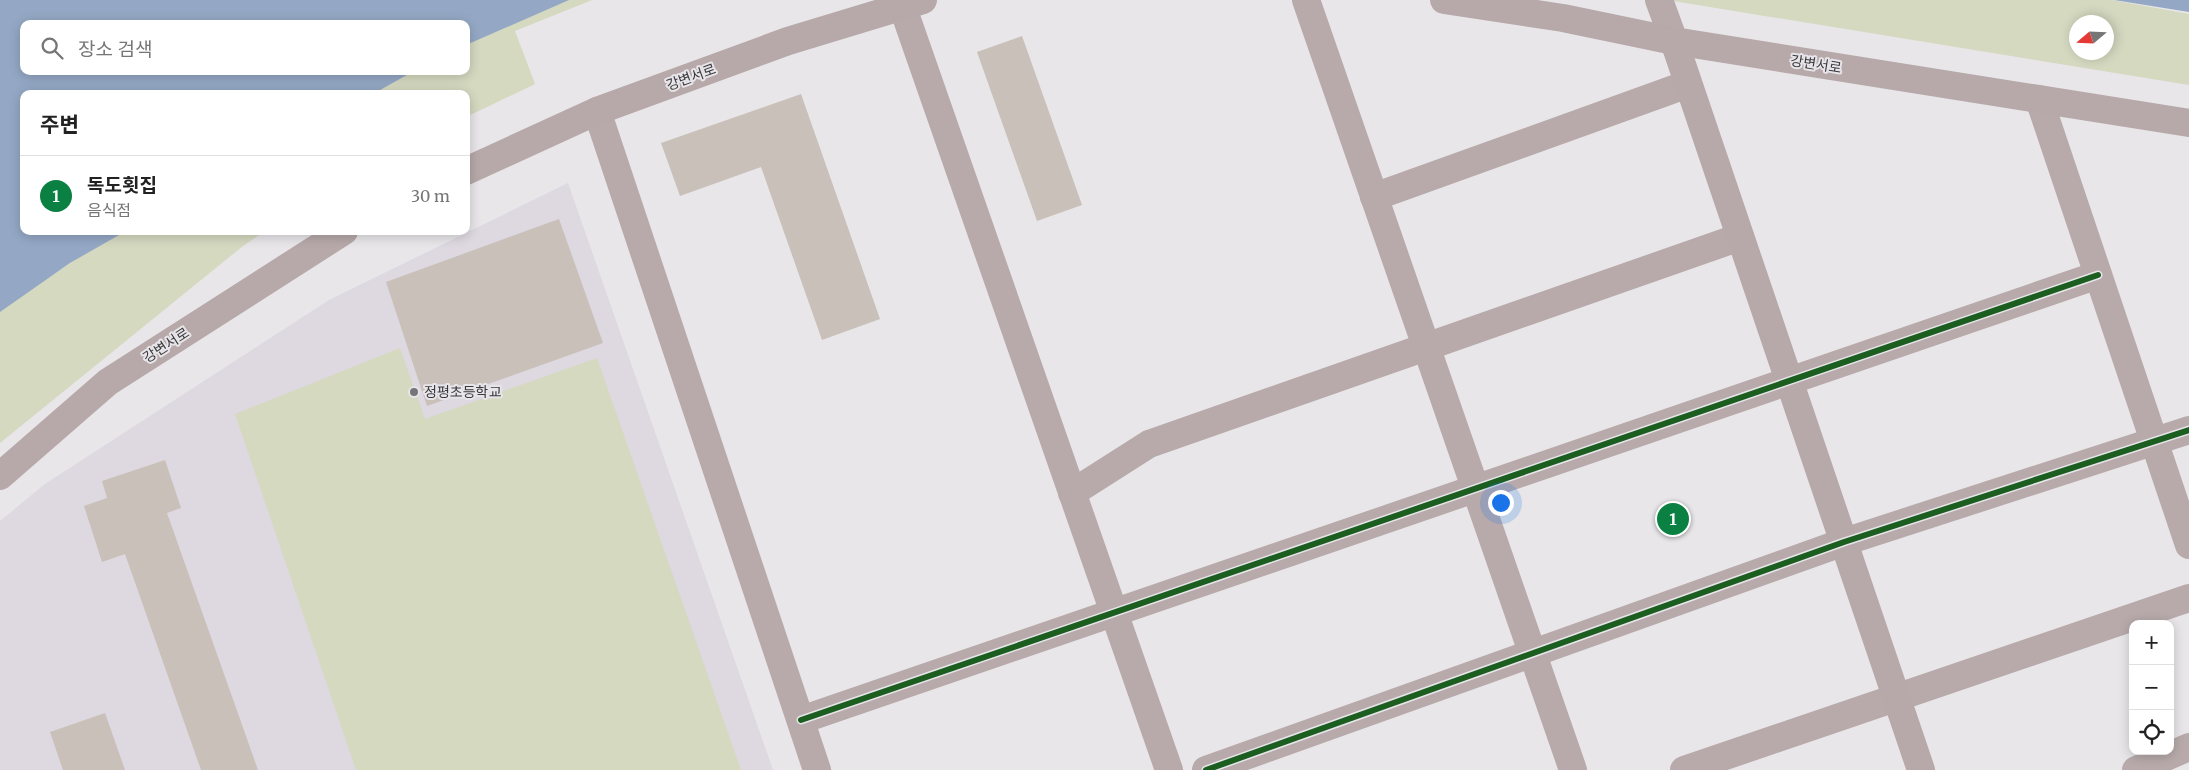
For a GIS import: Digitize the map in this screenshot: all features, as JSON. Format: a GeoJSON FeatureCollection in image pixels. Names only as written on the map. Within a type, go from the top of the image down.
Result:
{"type":"FeatureCollection","features":[{"type":"Feature","properties":{"kind":"street"},"geometry":{"type":"LineString","coordinates":[[1306,0],[1573,770]]}},
{"type":"Feature","properties":{"kind":"street","name":"강변서로"},"geometry":{"type":"LineString","coordinates":[[1444,0],[1563,18],[1674,41],[2189,123]]}},
{"type":"Feature","properties":{"kind":"street"},"geometry":{"type":"LineString","coordinates":[[1659,0],[1921,770]]}},
{"type":"Feature","properties":{"kind":"street"},"geometry":{"type":"LineString","coordinates":[[912,3],[1072,493],[1169,770]]}},
{"type":"Feature","properties":{"kind":"street","name":"강변서로"},"geometry":{"type":"LineString","coordinates":[[470,169],[596,111],[788,41],[912,3]]}},
{"type":"Feature","properties":{"kind":"street"},"geometry":{"type":"LineString","coordinates":[[1374,197],[1688,84]]}},
{"type":"Feature","properties":{"kind":"street"},"geometry":{"type":"LineString","coordinates":[[2039,99],[2189,545]]}},
{"type":"Feature","properties":{"kind":"street"},"geometry":{"type":"LineString","coordinates":[[596,111],[817,770]]}},
{"type":"Feature","properties":{"kind":"street","name":"강변서로"},"geometry":{"type":"LineString","coordinates":[[0,476],[108,382],[338,235]]}},
{"type":"Feature","properties":{"kind":"street"},"geometry":{"type":"LineString","coordinates":[[1072,493],[1149,444],[1740,237]]}},
{"type":"Feature","properties":{"kind":"street"},"geometry":{"type":"LineString","coordinates":[[801,720],[2098,275]]}},
{"type":"Feature","properties":{"kind":"street"},"geometry":{"type":"LineString","coordinates":[[1206,770],[1844,542],[2189,430]]}},
{"type":"Feature","properties":{"kind":"street"},"geometry":{"type":"LineString","coordinates":[[1684,770],[2189,598]]}},
{"type":"Feature","properties":{"kind":"street"},"geometry":{"type":"LineString","coordinates":[[2136,770],[2189,747]]}},
{"type":"Feature","properties":{"kind":"shaded area","name":"정평초등학교"},"geometry":{"type":"Polygon","coordinates":[[[568,183],[773,770],[0,770],[0,521],[45,484],[329,300],[462,235],[470,235],[470,231],[568,183]]]}},
{"type":"Feature","properties":{"kind":"green space"},"geometry":{"type":"Polygon","coordinates":[[[559,0],[592,0],[515,31],[535,84],[470,115],[470,90],[378,90],[406,75],[470,75],[470,43],[559,0]]]}},
{"type":"Feature","properties":{"kind":"green space"},"geometry":{"type":"Polygon","coordinates":[[[1667,0],[2112,0],[2189,14],[2189,85],[1667,0]]]}},
{"type":"Feature","properties":{"kind":"green space"},"geometry":{"type":"Polygon","coordinates":[[[115,235],[259,235],[243,246],[0,443],[0,310],[115,235]]]}},
{"type":"Feature","properties":{"kind":"green space"},"geometry":{"type":"Polygon","coordinates":[[[400,348],[425,419],[597,358],[741,770],[356,770],[235,414],[400,348]]]}},
{"type":"Feature","properties":{"kind":"water"},"geometry":{"type":"Polygon","coordinates":[[[0,0],[569,0],[470,43],[470,20],[20,20],[20,75],[407,75],[380,90],[20,90],[20,235],[119,235],[70,263],[0,312],[0,0]]]}},
{"type":"Feature","properties":{"kind":"water"},"geometry":{"type":"Polygon","coordinates":[[[2114,0],[2189,0],[2189,12],[2114,0]]]}},
{"type":"Feature","properties":{"kind":"building"},"geometry":{"type":"Polygon","coordinates":[[[1022,36],[1082,205],[1037,221],[977,52],[1022,36]]]}},
{"type":"Feature","properties":{"kind":"building"},"geometry":{"type":"Polygon","coordinates":[[[801,94],[880,319],[822,340],[761,167],[680,196],[661,143],[801,94]]]}},
{"type":"Feature","properties":{"kind":"building"},"geometry":{"type":"Polygon","coordinates":[[[559,219],[603,343],[427,406],[386,282],[559,219]]]}},
{"type":"Feature","properties":{"kind":"building"},"geometry":{"type":"Polygon","coordinates":[[[165,460],[181,508],[167,513],[258,770],[201,770],[125,554],[102,562],[84,506],[107,498],[102,481],[165,460]]]}},
{"type":"Feature","properties":{"kind":"building"},"geometry":{"type":"Polygon","coordinates":[[[105,713],[125,770],[63,770],[50,732],[105,713]]]}},
{"type":"Feature","properties":{"kind":"cycle path"},"geometry":{"type":"LineString","coordinates":[[801,720],[2098,275]]}},
{"type":"Feature","properties":{"kind":"cycle path"},"geometry":{"type":"LineString","coordinates":[[1206,770],[1844,542],[2189,430]]}},
{"type":"Feature","properties":{"kind":"place","name":"정평초등학교"},"geometry":{"type":"Point","coordinates":[414,392]}},
{"type":"Feature","properties":{"kind":"place","name":"독도횟집"},"geometry":{"type":"Point","coordinates":[1673,519]}}]}
